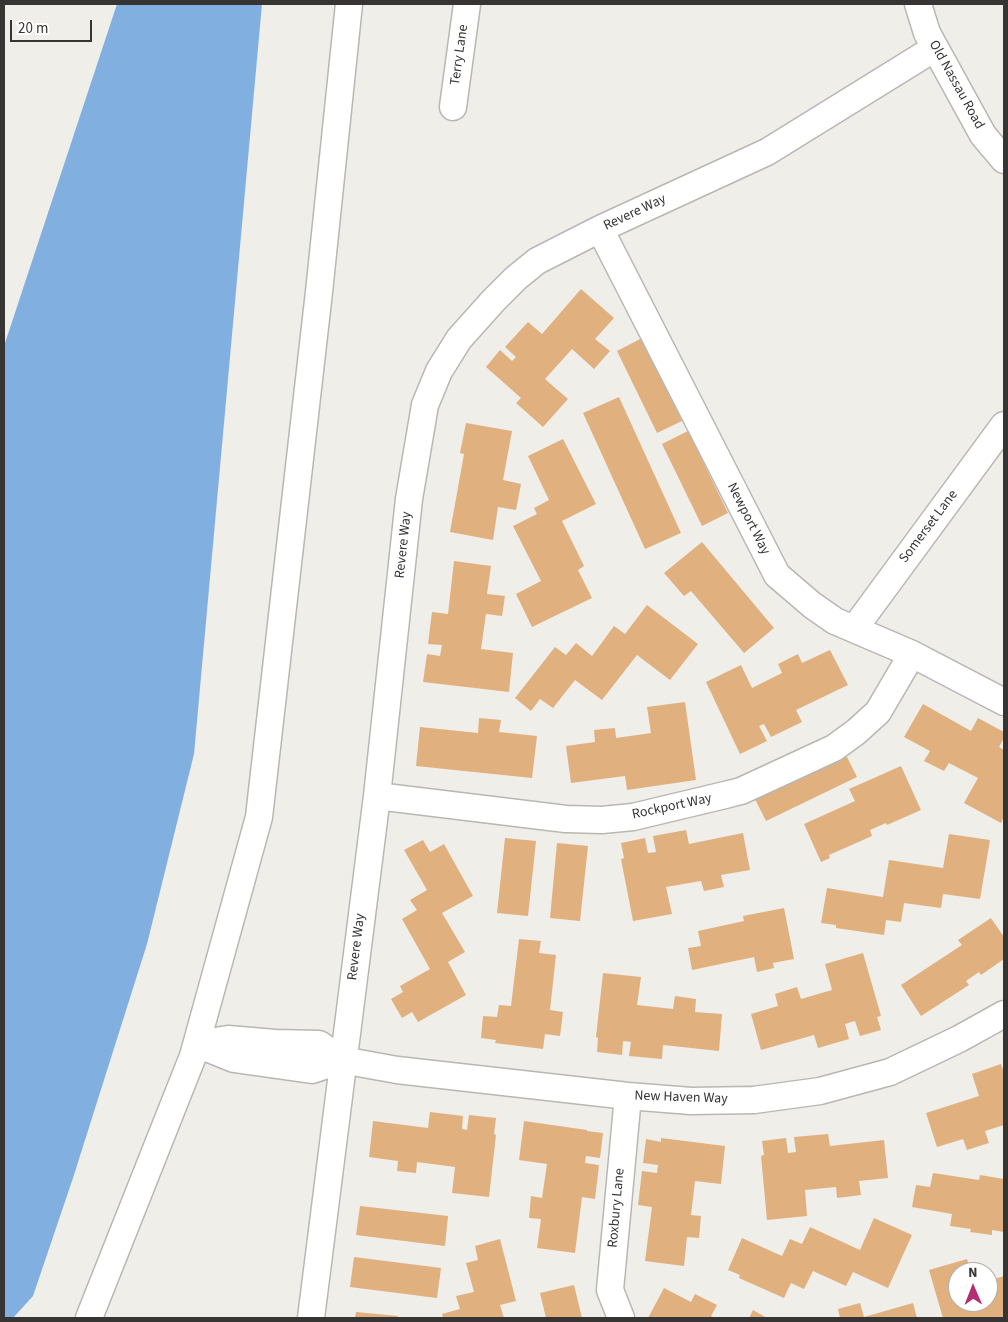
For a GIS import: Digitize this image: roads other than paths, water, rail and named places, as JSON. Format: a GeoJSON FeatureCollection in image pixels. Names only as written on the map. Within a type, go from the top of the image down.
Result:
{"type":"FeatureCollection","features":[{"type":"Feature","properties":{"kind":"street"},"geometry":{"type":"LineString","coordinates":[[89,1318],[196,1044],[259,817],[319,292],[349,4]]}},
{"type":"Feature","properties":{"kind":"street","name":"Terry Lane"},"geometry":{"type":"LineString","coordinates":[[453,107],[467,4]]}},
{"type":"Feature","properties":{"kind":"street","name":"Old Nassau Road"},"geometry":{"type":"LineString","coordinates":[[918,4],[927,33],[935,48],[983,134],[1004,160]]}},
{"type":"Feature","properties":{"kind":"street","name":"Revere Way"},"geometry":{"type":"LineString","coordinates":[[311,1318],[342,1060],[377,796],[409,499],[425,406],[439,371],[459,339],[493,301],[516,278],[537,262],[600,229],[767,152],[935,48]]}},
{"type":"Feature","properties":{"kind":"street","name":"Newport Way"},"geometry":{"type":"LineString","coordinates":[[600,229],[777,575],[835,621],[912,654],[1004,702]]}},
{"type":"Feature","properties":{"kind":"street","name":"Somerset Lane"},"geometry":{"type":"LineString","coordinates":[[854,628],[1004,425]]}},
{"type":"Feature","properties":{"kind":"street","name":"Rockport Way"},"geometry":{"type":"LineString","coordinates":[[377,796],[566,819],[602,820],[633,817],[741,791],[834,748],[856,732],[878,712],[912,654]]}},
{"type":"Feature","properties":{"kind":"street","name":"New Haven Way"},"geometry":{"type":"LineString","coordinates":[[196,1044],[228,1039],[319,1044],[342,1060],[396,1070],[628,1096],[691,1101],[754,1100],[820,1091],[890,1072],[959,1039],[1004,1014]]}},
{"type":"Feature","properties":{"kind":"street","name":"Roxbury Lane"},"geometry":{"type":"LineString","coordinates":[[621,1318],[610,1290],[628,1096]]}},
{"type":"Feature","properties":{"kind":"water"},"geometry":{"type":"Polygon","coordinates":[[[117,4],[262,4],[194,754],[147,944],[73,1178],[33,1296],[13,1318],[4,1318],[4,346],[117,4]]]}}]}
